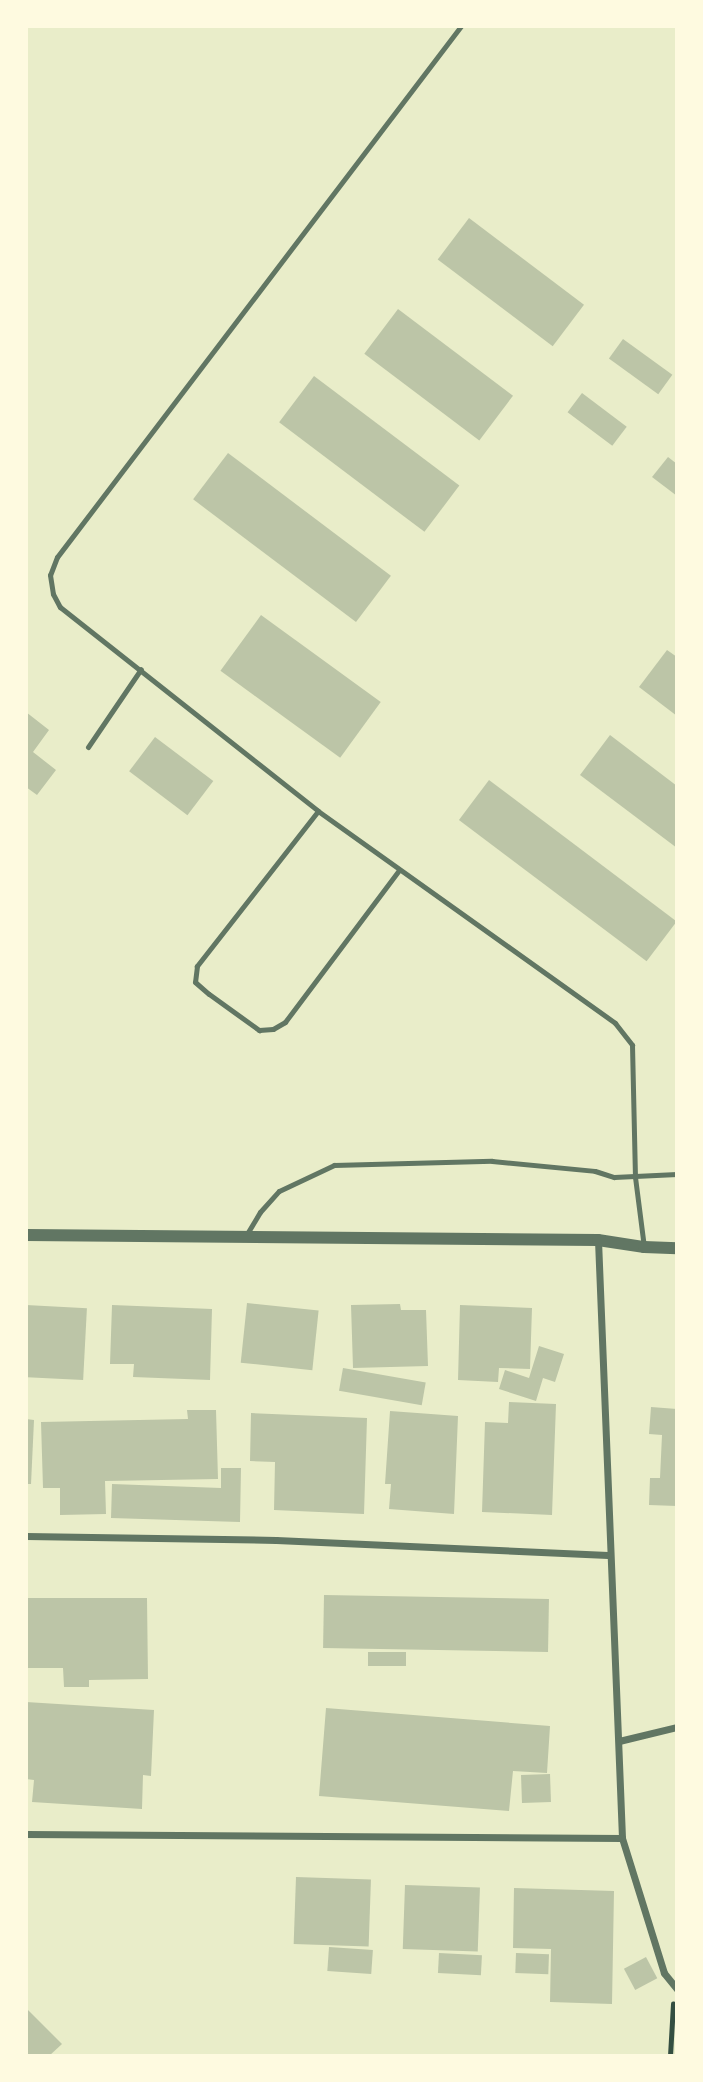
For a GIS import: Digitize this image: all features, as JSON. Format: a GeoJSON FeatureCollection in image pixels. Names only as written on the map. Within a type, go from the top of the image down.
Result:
{"type":"FeatureCollection","features":[{"type":"Feature","properties":{"kind":"street"},"geometry":{"type":"LineString","coordinates":[[26,1235],[598,1240],[644,1247],[677,1248]]}},
{"type":"Feature","properties":{"kind":"street"},"geometry":{"type":"LineString","coordinates":[[598,1240],[608,1555],[622,1838],[664,1973],[677,1989]]}},
{"type":"Feature","properties":{"kind":"street"},"geometry":{"type":"LineString","coordinates":[[26,1536],[276,1540],[608,1555]]}},
{"type":"Feature","properties":{"kind":"street"},"geometry":{"type":"LineString","coordinates":[[619,1741],[677,1727]]}},
{"type":"Feature","properties":{"kind":"street"},"geometry":{"type":"LineString","coordinates":[[26,1834],[622,1838]]}},
{"type":"Feature","properties":{"kind":"lane"},"geometry":{"type":"LineString","coordinates":[[461,26],[57,557],[50,575],[53,594],[60,607],[318,811],[615,1023],[632,1045],[635,1177],[644,1247]]}},
{"type":"Feature","properties":{"kind":"lane"},"geometry":{"type":"LineString","coordinates":[[88,747],[141,669]]}},
{"type":"Feature","properties":{"kind":"lane"},"geometry":{"type":"LineString","coordinates":[[318,811],[197,966],[195,982],[209,994],[259,1030],[273,1029],[285,1022],[399,870]]}},
{"type":"Feature","properties":{"kind":"lane"},"geometry":{"type":"LineString","coordinates":[[245,1237],[260,1212],[279,1191],[334,1165],[492,1161],[635,1177],[677,1174]]}},
{"type":"Feature","properties":{"kind":"path"},"geometry":{"type":"LineString","coordinates":[[664,1973],[673,2006],[670,2056]]}},
{"type":"Feature","properties":{"kind":"building"},"geometry":{"type":"Polygon","coordinates":[[[469,218],[584,305],[553,346],[438,260],[469,218]]]}},
{"type":"Feature","properties":{"kind":"building"},"geometry":{"type":"Polygon","coordinates":[[[398,309],[513,396],[479,440],[364,354],[398,309]]]}},
{"type":"Feature","properties":{"kind":"building"},"geometry":{"type":"Polygon","coordinates":[[[623,339],[672,375],[658,394],[609,358],[623,339]]]}},
{"type":"Feature","properties":{"kind":"building"},"geometry":{"type":"Polygon","coordinates":[[[314,376],[459,486],[424,532],[279,422],[314,376]]]}},
{"type":"Feature","properties":{"kind":"building"},"geometry":{"type":"Polygon","coordinates":[[[582,393],[627,427],[612,446],[568,412],[582,393]]]}},
{"type":"Feature","properties":{"kind":"building"},"geometry":{"type":"Polygon","coordinates":[[[228,453],[391,576],[356,622],[193,499],[228,453]]]}},
{"type":"Feature","properties":{"kind":"building"},"geometry":{"type":"Polygon","coordinates":[[[668,457],[677,464],[677,496],[652,477],[668,457]]]}},
{"type":"Feature","properties":{"kind":"building"},"geometry":{"type":"Polygon","coordinates":[[[261,615],[381,702],[340,758],[220,671],[261,615]]]}},
{"type":"Feature","properties":{"kind":"building"},"geometry":{"type":"Polygon","coordinates":[[[667,650],[677,657],[677,716],[639,687],[667,650]]]}},
{"type":"Feature","properties":{"kind":"building"},"geometry":{"type":"Polygon","coordinates":[[[26,712],[49,730],[33,752],[56,770],[37,795],[26,787],[26,712]]]}},
{"type":"Feature","properties":{"kind":"building"},"geometry":{"type":"Polygon","coordinates":[[[610,735],[677,786],[677,848],[580,775],[610,735]]]}},
{"type":"Feature","properties":{"kind":"building"},"geometry":{"type":"Polygon","coordinates":[[[155,737],[213,781],[187,815],[129,771],[155,737]]]}},
{"type":"Feature","properties":{"kind":"building"},"geometry":{"type":"Polygon","coordinates":[[[489,780],[677,921],[647,961],[459,820],[489,780]]]}},
{"type":"Feature","properties":{"kind":"building"},"geometry":{"type":"Polygon","coordinates":[[[247,1303],[319,1311],[312,1370],[241,1363],[247,1303]]]}},
{"type":"Feature","properties":{"kind":"building"},"geometry":{"type":"Polygon","coordinates":[[[400,1304],[401,1310],[426,1310],[428,1366],[353,1368],[351,1305],[400,1304]]]}},
{"type":"Feature","properties":{"kind":"building"},"geometry":{"type":"Polygon","coordinates":[[[26,1305],[87,1308],[83,1380],[26,1377],[26,1305]]]}},
{"type":"Feature","properties":{"kind":"building"},"geometry":{"type":"Polygon","coordinates":[[[112,1305],[212,1309],[210,1380],[133,1377],[134,1364],[110,1364],[112,1305]]]}},
{"type":"Feature","properties":{"kind":"building"},"geometry":{"type":"Polygon","coordinates":[[[460,1305],[532,1308],[530,1369],[499,1368],[498,1382],[458,1380],[460,1305]]]}},
{"type":"Feature","properties":{"kind":"building"},"geometry":{"type":"Polygon","coordinates":[[[539,1346],[564,1354],[555,1382],[543,1378],[536,1401],[499,1389],[505,1370],[529,1378],[539,1346]]]}},
{"type":"Feature","properties":{"kind":"building"},"geometry":{"type":"Polygon","coordinates":[[[343,1368],[426,1383],[422,1405],[339,1391],[343,1368]]]}},
{"type":"Feature","properties":{"kind":"building"},"geometry":{"type":"Polygon","coordinates":[[[509,1402],[556,1404],[552,1515],[482,1512],[485,1422],[508,1423],[509,1402]]]}},
{"type":"Feature","properties":{"kind":"building"},"geometry":{"type":"Polygon","coordinates":[[[651,1407],[677,1409],[677,1506],[649,1505],[650,1478],[660,1478],[662,1435],[649,1434],[651,1407]]]}},
{"type":"Feature","properties":{"kind":"building"},"geometry":{"type":"Polygon","coordinates":[[[187,1410],[216,1410],[218,1479],[105,1481],[106,1514],[60,1515],[60,1488],[43,1488],[41,1422],[188,1419],[187,1410]]]}},
{"type":"Feature","properties":{"kind":"building"},"geometry":{"type":"Polygon","coordinates":[[[390,1411],[458,1416],[454,1514],[389,1509],[391,1484],[385,1484],[390,1411]]]}},
{"type":"Feature","properties":{"kind":"building"},"geometry":{"type":"Polygon","coordinates":[[[251,1413],[367,1418],[364,1514],[274,1510],[275,1462],[250,1461],[251,1413]]]}},
{"type":"Feature","properties":{"kind":"building"},"geometry":{"type":"Polygon","coordinates":[[[26,1419],[34,1420],[31,1484],[26,1484],[26,1419]]]}},
{"type":"Feature","properties":{"kind":"building"},"geometry":{"type":"Polygon","coordinates":[[[221,1468],[241,1468],[240,1522],[111,1518],[112,1484],[221,1488],[221,1468]]]}},
{"type":"Feature","properties":{"kind":"building"},"geometry":{"type":"Polygon","coordinates":[[[324,1595],[549,1599],[548,1652],[323,1648],[324,1595]]]}},
{"type":"Feature","properties":{"kind":"building"},"geometry":{"type":"Polygon","coordinates":[[[26,1598],[147,1598],[148,1679],[89,1680],[89,1687],[64,1687],[63,1668],[26,1668],[26,1598]]]}},
{"type":"Feature","properties":{"kind":"building"},"geometry":{"type":"Polygon","coordinates":[[[368,1652],[406,1652],[406,1666],[368,1666],[368,1652]]]}},
{"type":"Feature","properties":{"kind":"building"},"geometry":{"type":"Polygon","coordinates":[[[26,1702],[154,1710],[151,1776],[143,1775],[142,1809],[32,1802],[34,1780],[26,1779],[26,1702]]]}},
{"type":"Feature","properties":{"kind":"building"},"geometry":{"type":"Polygon","coordinates":[[[326,1708],[550,1726],[547,1773],[513,1771],[509,1811],[319,1796],[326,1708]]]}},
{"type":"Feature","properties":{"kind":"building"},"geometry":{"type":"Polygon","coordinates":[[[550,1774],[551,1802],[522,1803],[521,1775],[550,1774]]]}},
{"type":"Feature","properties":{"kind":"building"},"geometry":{"type":"Polygon","coordinates":[[[296,1877],[371,1880],[369,1947],[294,1944],[296,1877]]]}},
{"type":"Feature","properties":{"kind":"building"},"geometry":{"type":"Polygon","coordinates":[[[405,1885],[480,1888],[478,1952],[403,1949],[405,1885]]]}},
{"type":"Feature","properties":{"kind":"building"},"geometry":{"type":"Polygon","coordinates":[[[514,1888],[614,1891],[612,2004],[550,2002],[551,1949],[513,1948],[514,1888]]]}},
{"type":"Feature","properties":{"kind":"building"},"geometry":{"type":"Polygon","coordinates":[[[329,1947],[373,1950],[371,1974],[327,1971],[329,1947]]]}},
{"type":"Feature","properties":{"kind":"building"},"geometry":{"type":"Polygon","coordinates":[[[439,1953],[482,1955],[481,1975],[438,1973],[439,1953]]]}},
{"type":"Feature","properties":{"kind":"building"},"geometry":{"type":"Polygon","coordinates":[[[516,1953],[549,1954],[548,1974],[515,1973],[516,1953]]]}},
{"type":"Feature","properties":{"kind":"building"},"geometry":{"type":"Polygon","coordinates":[[[646,1957],[657,1978],[635,1990],[624,1969],[646,1957]]]}},
{"type":"Feature","properties":{"kind":"building"},"geometry":{"type":"Polygon","coordinates":[[[26,2008],[62,2044],[49,2056],[26,2056],[26,2008]]]}}]}
